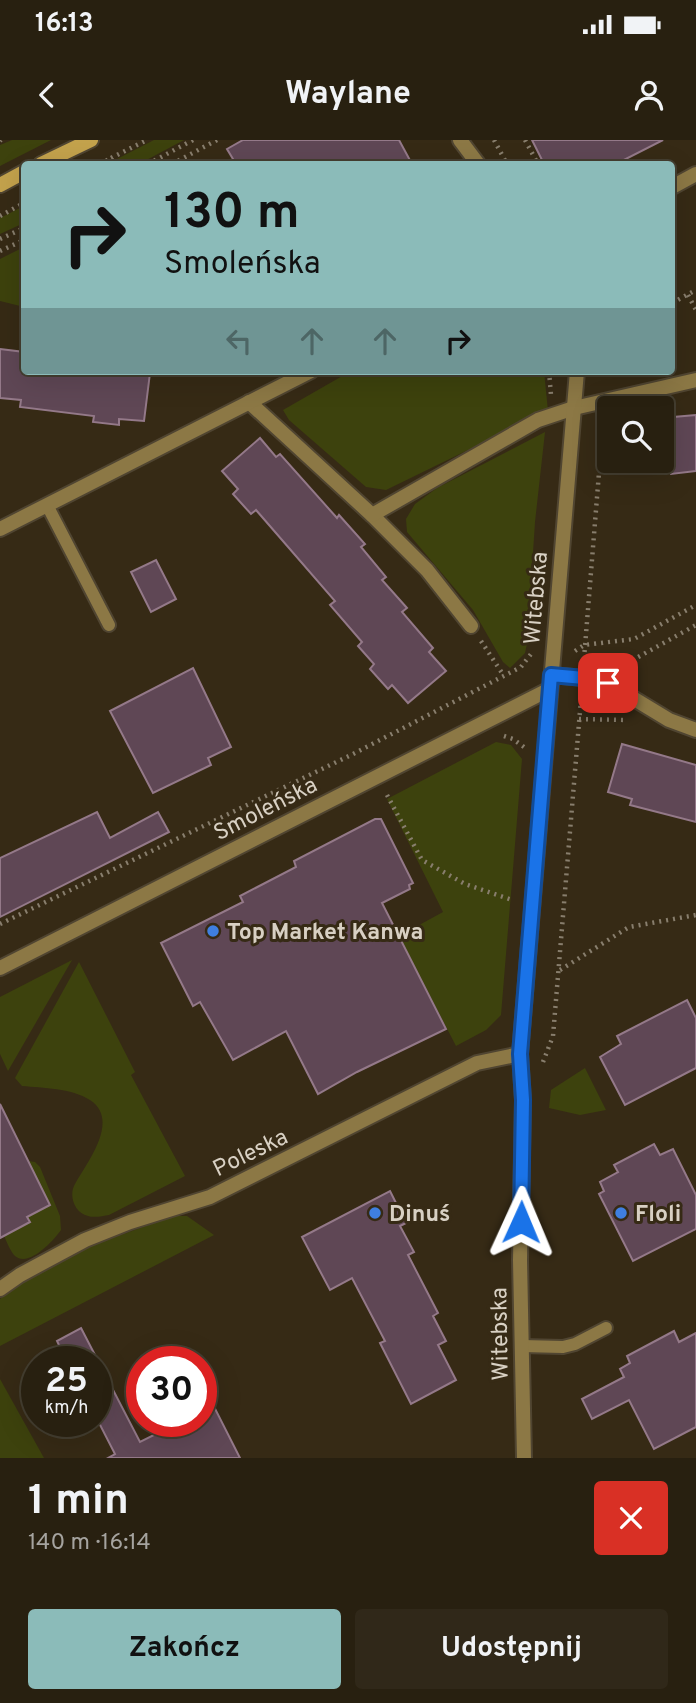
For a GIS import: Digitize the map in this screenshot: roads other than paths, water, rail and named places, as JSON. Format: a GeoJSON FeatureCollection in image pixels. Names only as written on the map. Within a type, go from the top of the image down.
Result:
{"type":"FeatureCollection","features":[{"type":"Feature","properties":{"kind":"street"},"geometry":{"type":"LineString","coordinates":[[460,140],[477,161]]}},
{"type":"Feature","properties":{"kind":"street"},"geometry":{"type":"LineString","coordinates":[[472,140],[478,161]]}},
{"type":"Feature","properties":{"kind":"street"},"geometry":{"type":"LineString","coordinates":[[46,161],[89,141]]}},
{"type":"Feature","properties":{"kind":"street"},"geometry":{"type":"LineString","coordinates":[[0,185],[21,174]]}},
{"type":"Feature","properties":{"kind":"street"},"geometry":{"type":"LineString","coordinates":[[675,185],[696,174]]}},
{"type":"Feature","properties":{"kind":"street"},"geometry":{"type":"LineString","coordinates":[[0,529],[302,375]]}},
{"type":"Feature","properties":{"kind":"street","name":"Witebska"},"geometry":{"type":"LineString","coordinates":[[524,1458],[520,1260],[523,1100],[520,1054],[577,375]]}},
{"type":"Feature","properties":{"kind":"street"},"geometry":{"type":"LineString","coordinates":[[372,515],[538,420],[574,408],[696,380]]}},
{"type":"Feature","properties":{"kind":"street"},"geometry":{"type":"LineString","coordinates":[[249,402],[372,515],[427,570],[471,626]]}},
{"type":"Feature","properties":{"kind":"street"},"geometry":{"type":"LineString","coordinates":[[551,682],[584,678],[608,683],[670,720],[696,730]]}},
{"type":"Feature","properties":{"kind":"street","name":"Smoleńska"},"geometry":{"type":"LineString","coordinates":[[0,968],[551,682]]}},
{"type":"Feature","properties":{"kind":"street","name":"Poleska"},"geometry":{"type":"LineString","coordinates":[[0,1289],[20,1275],[85,1240],[130,1222],[210,1198],[477,1063],[520,1054]]}},
{"type":"Feature","properties":{"kind":"lane"},"geometry":{"type":"LineString","coordinates":[[47,505],[109,625]]}},
{"type":"Feature","properties":{"kind":"lane"},"geometry":{"type":"LineString","coordinates":[[522,1346],[563,1347],[575,1344],[606,1328]]}},
{"type":"Feature","properties":{"kind":"place","name":"Top Market Kanwa"},"geometry":{"type":"Point","coordinates":[213,931]}},
{"type":"Feature","properties":{"kind":"place","name":"Dinuś"},"geometry":{"type":"Point","coordinates":[375,1213]}},
{"type":"Feature","properties":{"kind":"place","name":"Floli"},"geometry":{"type":"Point","coordinates":[621,1213]}}]}
